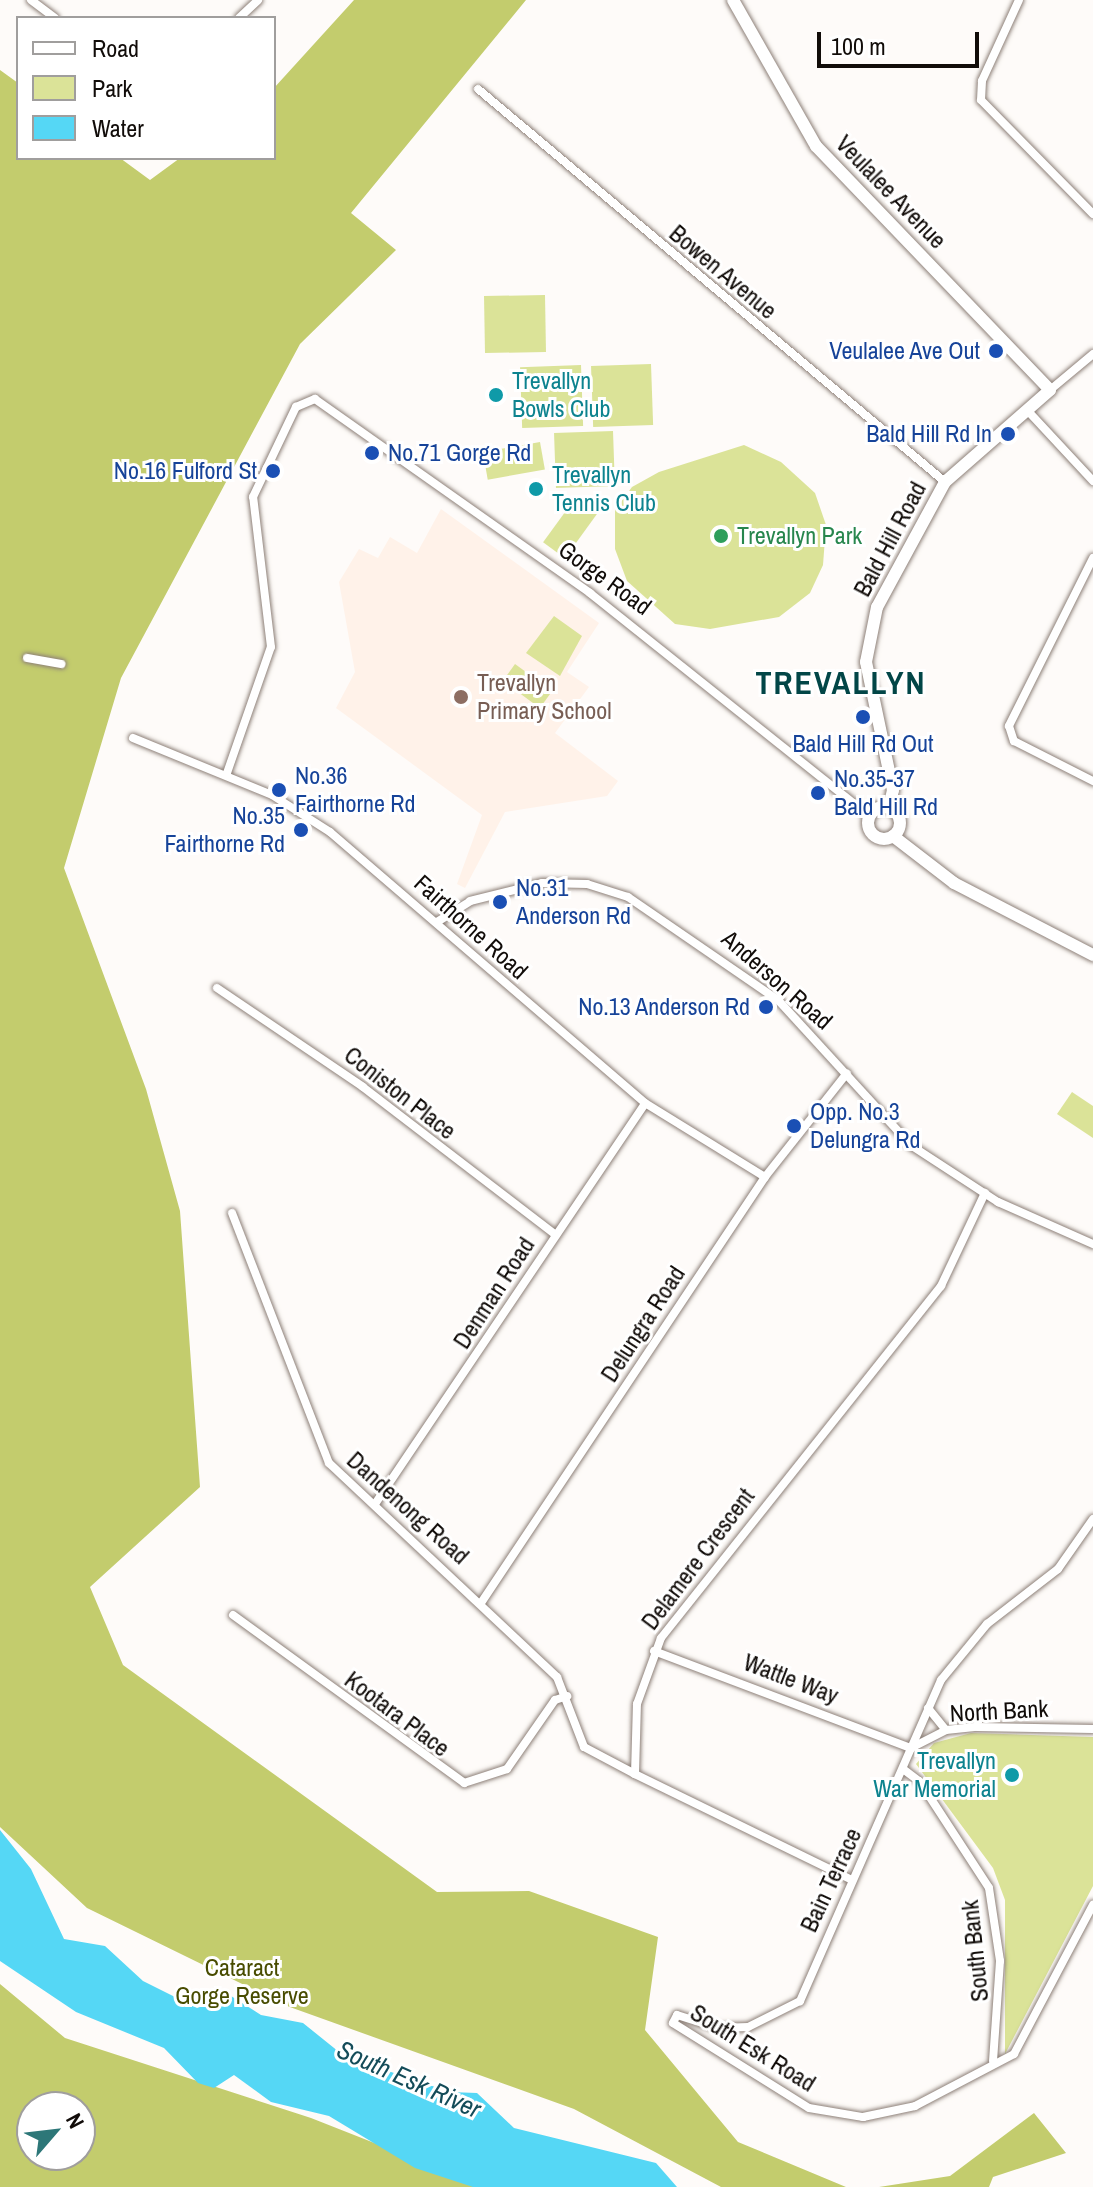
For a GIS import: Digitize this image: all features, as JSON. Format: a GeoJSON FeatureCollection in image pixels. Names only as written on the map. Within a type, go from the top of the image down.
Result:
{"type":"FeatureCollection","features":[{"type":"Feature","properties":{"kind":"street"},"geometry":{"type":"LineString","coordinates":[[31,0],[52,16]]}},
{"type":"Feature","properties":{"kind":"street"},"geometry":{"type":"LineString","coordinates":[[241,16],[258,0]]}},
{"type":"Feature","properties":{"kind":"street","name":"Veulalee Avenue"},"geometry":{"type":"LineString","coordinates":[[733,0],[816,146],[1050,390]]}},
{"type":"Feature","properties":{"kind":"street"},"geometry":{"type":"LineString","coordinates":[[1019,0],[982,81],[981,100],[1093,214]]}},
{"type":"Feature","properties":{"kind":"street","name":"Bowen Avenue"},"geometry":{"type":"LineString","coordinates":[[478,89],[945,482]]}},
{"type":"Feature","properties":{"kind":"street","name":"Bald Hill Road"},"geometry":{"type":"LineString","coordinates":[[893,836],[899,819],[889,808],[868,641],[881,597],[945,482],[1093,354]]}},
{"type":"Feature","properties":{"kind":"street","name":"Gorge Road"},"geometry":{"type":"LineString","coordinates":[[227,773],[271,647],[253,497],[301,402],[326,403],[590,593],[869,816]]}},
{"type":"Feature","properties":{"kind":"street"},"geometry":{"type":"LineString","coordinates":[[1027,410],[1093,481]]}},
{"type":"Feature","properties":{"kind":"street"},"geometry":{"type":"LineString","coordinates":[[1093,558],[1009,726],[1014,741],[1093,781]]}},
{"type":"Feature","properties":{"kind":"street"},"geometry":{"type":"LineString","coordinates":[[27,658],[61,664]]}},
{"type":"Feature","properties":{"kind":"street","name":"Fairthorne Road"},"geometry":{"type":"LineString","coordinates":[[133,738],[227,773],[330,832],[645,1103],[765,1177]]}},
{"type":"Feature","properties":{"kind":"street"},"geometry":{"type":"LineString","coordinates":[[889,808],[869,816],[873,835],[893,836],[932,870],[1093,955]]}},
{"type":"Feature","properties":{"kind":"street","name":"Anderson Road"},"geometry":{"type":"LineString","coordinates":[[437,922],[470,901],[542,883],[611,890],[680,927],[760,985],[847,1073],[892,1130],[985,1193],[1093,1244]]}},
{"type":"Feature","properties":{"kind":"street","name":"Coniston Place"},"geometry":{"type":"LineString","coordinates":[[217,988],[363,1087],[556,1235]]}},
{"type":"Feature","properties":{"kind":"street","name":"Delungra Road"},"geometry":{"type":"LineString","coordinates":[[481,1603],[765,1177],[847,1073]]}},
{"type":"Feature","properties":{"kind":"street","name":"Denman Road"},"geometry":{"type":"LineString","coordinates":[[375,1504],[645,1103]]}},
{"type":"Feature","properties":{"kind":"street","name":"Delamere Crescent"},"geometry":{"type":"LineString","coordinates":[[635,1774],[637,1704],[654,1651],[716,1562],[941,1286],[985,1193]]}},
{"type":"Feature","properties":{"kind":"street","name":"Dandenong Road"},"geometry":{"type":"LineString","coordinates":[[232,1213],[269,1294],[319,1448],[557,1677],[567,1696],[584,1747],[635,1774]]}},
{"type":"Feature","properties":{"kind":"street","name":"Bain Terrace"},"geometry":{"type":"LineString","coordinates":[[673,2017],[732,2029],[795,2006],[928,1708],[971,1639],[1057,1570],[1093,1519]]}},
{"type":"Feature","properties":{"kind":"street","name":"Kootara Place"},"geometry":{"type":"LineString","coordinates":[[233,1615],[464,1783],[507,1769],[555,1700],[567,1696]]}},
{"type":"Feature","properties":{"kind":"street","name":"Wattle Way"},"geometry":{"type":"LineString","coordinates":[[654,1651],[911,1748]]}},
{"type":"Feature","properties":{"kind":"street"},"geometry":{"type":"LineString","coordinates":[[928,1708],[946,1730]]}},
{"type":"Feature","properties":{"kind":"street","name":"North Bank"},"geometry":{"type":"LineString","coordinates":[[911,1748],[946,1730],[1093,1729]]}},
{"type":"Feature","properties":{"kind":"street","name":"South Bank"},"geometry":{"type":"LineString","coordinates":[[903,1769],[920,1782],[989,1888],[1001,1991],[993,2061]]}},
{"type":"Feature","properties":{"kind":"street"},"geometry":{"type":"LineString","coordinates":[[635,1774],[852,1880]]}},
{"type":"Feature","properties":{"kind":"street","name":"South Esk Road"},"geometry":{"type":"LineString","coordinates":[[673,2017],[677,2028],[716,2053],[833,2115],[915,2106],[993,2061],[1014,2054],[1093,1905]]}},
{"type":"Feature","properties":{"kind":"shaded area","name":"Trevallyn Primary School"},"geometry":{"type":"Polygon","coordinates":[[[441,509],[599,623],[567,672],[589,687],[555,733],[618,781],[607,796],[505,812],[465,888],[457,884],[482,815],[336,708],[355,672],[339,582],[359,549],[378,558],[390,537],[417,553],[441,509]]]}},
{"type":"Feature","properties":{"kind":"green space","name":"Cataract Gorge Reserve"},"geometry":{"type":"Polygon","coordinates":[[[354,0],[526,0],[351,213],[396,250],[300,344],[121,678],[64,868],[146,1089],[180,1211],[200,1487],[90,1587],[123,1665],[437,1892],[529,1891],[658,1937],[645,2030],[738,2142],[846,2187],[721,2187],[574,2109],[287,2006],[87,1908],[0,1827],[0,70],[16,82],[16,160],[123,160],[150,180],[177,160],[276,160],[276,86],[354,0]]]}},
{"type":"Feature","properties":{"kind":"green space"},"geometry":{"type":"Polygon","coordinates":[[[545,295],[546,352],[485,353],[484,296],[545,295]]]}},
{"type":"Feature","properties":{"kind":"green space"},"geometry":{"type":"Polygon","coordinates":[[[651,364],[653,425],[593,427],[591,366],[651,364]]]}},
{"type":"Feature","properties":{"kind":"green space"},"geometry":{"type":"Polygon","coordinates":[[[581,365],[583,426],[522,428],[520,367],[581,365]]]}},
{"type":"Feature","properties":{"kind":"green space"},"geometry":{"type":"Polygon","coordinates":[[[613,431],[615,486],[556,488],[554,433],[613,431]]]}},
{"type":"Feature","properties":{"kind":"green space"},"geometry":{"type":"Polygon","coordinates":[[[540,442],[545,470],[488,480],[483,452],[540,442]]]}},
{"type":"Feature","properties":{"kind":"green space","name":"Trevallyn Park"},"geometry":{"type":"Polygon","coordinates":[[[744,445],[781,462],[815,493],[826,525],[823,565],[810,593],[779,617],[710,629],[675,624],[627,581],[615,549],[615,510],[632,487],[659,472],[744,445]]]}},
{"type":"Feature","properties":{"kind":"green space"},"geometry":{"type":"Polygon","coordinates":[[[576,497],[598,513],[565,558],[543,542],[576,497]]]}},
{"type":"Feature","properties":{"kind":"green space"},"geometry":{"type":"Polygon","coordinates":[[[554,616],[582,636],[560,676],[526,653],[554,616]]]}},
{"type":"Feature","properties":{"kind":"green space"},"geometry":{"type":"Polygon","coordinates":[[[515,664],[552,691],[540,708],[503,681],[515,664]]]}},
{"type":"Feature","properties":{"kind":"green space"},"geometry":{"type":"Polygon","coordinates":[[[1072,1092],[1093,1106],[1093,1138],[1057,1114],[1072,1092]]]}},
{"type":"Feature","properties":{"kind":"green space"},"geometry":{"type":"Polygon","coordinates":[[[971,1733],[1093,1737],[1093,1886],[1005,2054],[1005,1900],[993,1868],[916,1764],[934,1743],[971,1733]]]}},
{"type":"Feature","properties":{"kind":"green space"},"geometry":{"type":"Polygon","coordinates":[[[0,1984],[65,2038],[311,2118],[486,2187],[0,2187],[0,1984]]]}},
{"type":"Feature","properties":{"kind":"green space"},"geometry":{"type":"Polygon","coordinates":[[[1034,2113],[1066,2153],[993,2177],[989,2187],[879,2187],[950,2176],[1034,2113]]]}},
{"type":"Feature","properties":{"kind":"water","name":"South Esk River"},"geometry":{"type":"Polygon","coordinates":[[[0,1830],[31,1869],[64,1939],[105,1946],[143,1981],[197,2008],[231,1996],[261,2015],[303,2023],[344,2056],[450,2092],[477,2093],[514,2128],[656,2163],[677,2187],[473,2187],[415,2168],[329,2116],[271,2102],[234,2075],[214,2088],[198,2083],[164,2048],[76,2012],[0,1961],[0,1830]]]}},
{"type":"Feature","properties":{"kind":"place","name":"Veulalee Ave Out"},"geometry":{"type":"Point","coordinates":[996,351]}},
{"type":"Feature","properties":{"kind":"place","name":"Trevallyn Bowls Club"},"geometry":{"type":"Point","coordinates":[496,395]}},
{"type":"Feature","properties":{"kind":"place","name":"Bald Hill Rd In"},"geometry":{"type":"Point","coordinates":[1008,434]}},
{"type":"Feature","properties":{"kind":"place","name":"No.71 Gorge Rd"},"geometry":{"type":"Point","coordinates":[372,453]}},
{"type":"Feature","properties":{"kind":"place","name":"No.16 Fulford St"},"geometry":{"type":"Point","coordinates":[273,471]}},
{"type":"Feature","properties":{"kind":"place","name":"Trevallyn Tennis Club"},"geometry":{"type":"Point","coordinates":[536,489]}},
{"type":"Feature","properties":{"kind":"place","name":"Trevallyn Park"},"geometry":{"type":"Point","coordinates":[721,536]}},
{"type":"Feature","properties":{"kind":"place","name":"Trevallyn Primary School"},"geometry":{"type":"Point","coordinates":[461,697]}},
{"type":"Feature","properties":{"kind":"place","name":"Bald Hill Rd Out"},"geometry":{"type":"Point","coordinates":[863,717]}},
{"type":"Feature","properties":{"kind":"place","name":"No.36 Fairthorne Rd"},"geometry":{"type":"Point","coordinates":[279,790]}},
{"type":"Feature","properties":{"kind":"place","name":"No.35-37 Bald Hill Rd"},"geometry":{"type":"Point","coordinates":[818,793]}},
{"type":"Feature","properties":{"kind":"place","name":"No.35 Fairthorne Rd"},"geometry":{"type":"Point","coordinates":[301,830]}},
{"type":"Feature","properties":{"kind":"place","name":"No.31 Anderson Rd"},"geometry":{"type":"Point","coordinates":[500,902]}},
{"type":"Feature","properties":{"kind":"place","name":"No.13 Anderson Rd"},"geometry":{"type":"Point","coordinates":[766,1007]}},
{"type":"Feature","properties":{"kind":"place","name":"Opp. No.3 Delungra Rd"},"geometry":{"type":"Point","coordinates":[794,1126]}},
{"type":"Feature","properties":{"kind":"place","name":"Trevallyn War Memorial"},"geometry":{"type":"Point","coordinates":[1012,1775]}},
{"type":"Feature","properties":{"kind":"district","name":"TREVALLYN"},"geometry":{"type":"Point","coordinates":[841,683]}}]}
